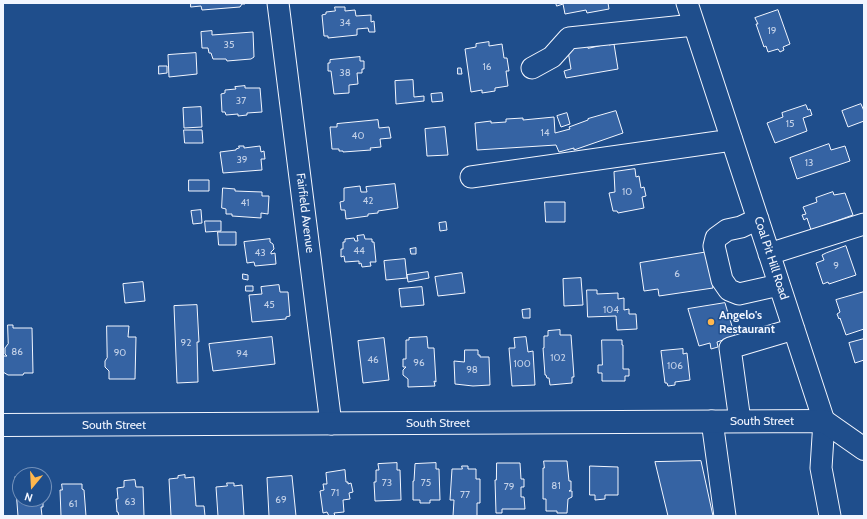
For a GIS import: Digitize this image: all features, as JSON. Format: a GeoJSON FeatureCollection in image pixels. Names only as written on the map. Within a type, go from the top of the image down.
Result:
{"type":"FeatureCollection","features":[{"type":"Feature","properties":{"kind":"main road","name":"South Street"},"geometry":{"type":"LineString","coordinates":[[3,425],[824,420]]}},
{"type":"Feature","properties":{"kind":"main road"},"geometry":{"type":"LineString","coordinates":[[824,420],[864,449]]}},
{"type":"Feature","properties":{"kind":"street","name":"Fairfield Avenue"},"geometry":{"type":"LineString","coordinates":[[278,3],[331,424]]}},
{"type":"Feature","properties":{"kind":"street","name":"Coal Pit Hill Road"},"geometry":{"type":"LineString","coordinates":[[687,3],[824,420],[820,468],[830,516]]}},
{"type":"Feature","properties":{"kind":"street"},"geometry":{"type":"LineString","coordinates":[[532,68],[552,57],[569,38],[694,26]]}},
{"type":"Feature","properties":{"kind":"street"},"geometry":{"type":"LineString","coordinates":[[471,177],[732,140]]}},
{"type":"Feature","properties":{"kind":"street"},"geometry":{"type":"LineString","coordinates":[[758,219],[741,227],[727,230],[716,238],[714,246],[722,280],[729,290],[739,294],[780,285]]}},
{"type":"Feature","properties":{"kind":"street"},"geometry":{"type":"LineString","coordinates":[[769,254],[864,224]]}},
{"type":"Feature","properties":{"kind":"street"},"geometry":{"type":"LineString","coordinates":[[740,421],[730,348],[794,329]]}},
{"type":"Feature","properties":{"kind":"street"},"geometry":{"type":"LineString","coordinates":[[712,421],[725,516]]}},
{"type":"Feature","properties":{"kind":"building"},"geometry":{"type":"Polygon","coordinates":[[[191,3],[245,4],[242,4],[240,7],[202,10],[201,6],[191,7],[191,3]]]}},
{"type":"Feature","properties":{"kind":"building"},"geometry":{"type":"Polygon","coordinates":[[[556,3],[608,3],[609,9],[587,13],[586,10],[565,14],[563,4],[557,6],[556,3]]]}},
{"type":"Feature","properties":{"kind":"building"},"geometry":{"type":"Polygon","coordinates":[[[335,7],[345,7],[345,11],[355,10],[356,16],[371,15],[371,22],[374,21],[375,32],[369,32],[368,28],[357,29],[357,35],[328,38],[328,36],[324,36],[322,15],[326,14],[326,12],[335,11],[335,7]]]}},
{"type":"Feature","properties":{"kind":"building"},"geometry":{"type":"Polygon","coordinates":[[[778,10],[790,44],[783,47],[784,50],[780,52],[778,49],[768,52],[766,46],[764,47],[755,18],[778,10]]]}},
{"type":"Feature","properties":{"kind":"building"},"geometry":{"type":"Polygon","coordinates":[[[212,31],[212,35],[253,32],[254,57],[251,59],[227,61],[226,59],[213,59],[208,48],[202,48],[201,32],[212,31]]]}},
{"type":"Feature","properties":{"kind":"building"},"geometry":{"type":"Polygon","coordinates":[[[489,42],[489,46],[502,44],[504,58],[507,58],[509,71],[506,71],[508,86],[495,88],[495,91],[482,93],[482,90],[471,92],[465,49],[476,47],[476,44],[489,42]]]}},
{"type":"Feature","properties":{"kind":"building"},"geometry":{"type":"Polygon","coordinates":[[[614,44],[618,69],[566,78],[564,71],[571,69],[568,51],[572,51],[571,47],[587,45],[588,48],[614,44]]]}},
{"type":"Feature","properties":{"kind":"building"},"geometry":{"type":"Polygon","coordinates":[[[196,53],[197,74],[169,77],[168,55],[196,53]]]}},
{"type":"Feature","properties":{"kind":"building"},"geometry":{"type":"Polygon","coordinates":[[[360,57],[360,61],[364,61],[364,69],[362,69],[362,73],[357,73],[358,84],[349,85],[349,93],[334,94],[331,71],[328,71],[328,63],[330,63],[330,60],[360,57]]]}},
{"type":"Feature","properties":{"kind":"building"},"geometry":{"type":"Polygon","coordinates":[[[159,66],[167,66],[167,73],[159,74],[159,66]]]}},
{"type":"Feature","properties":{"kind":"building"},"geometry":{"type":"Polygon","coordinates":[[[458,68],[461,68],[462,74],[458,74],[458,68]]]}},
{"type":"Feature","properties":{"kind":"building"},"geometry":{"type":"Polygon","coordinates":[[[413,80],[414,97],[424,96],[424,101],[396,104],[395,81],[413,80]]]}},
{"type":"Feature","properties":{"kind":"building"},"geometry":{"type":"Polygon","coordinates":[[[245,86],[245,88],[260,88],[262,112],[247,113],[247,115],[238,116],[238,114],[226,115],[225,112],[222,112],[221,94],[225,93],[225,90],[245,86]]]}},
{"type":"Feature","properties":{"kind":"building"},"geometry":{"type":"Polygon","coordinates":[[[442,93],[443,101],[432,102],[431,94],[442,93]]]}},
{"type":"Feature","properties":{"kind":"building"},"geometry":{"type":"Polygon","coordinates":[[[861,104],[864,111],[864,121],[848,127],[842,111],[861,104]]]}},
{"type":"Feature","properties":{"kind":"building"},"geometry":{"type":"Polygon","coordinates":[[[806,105],[808,110],[810,109],[812,115],[803,118],[807,131],[775,143],[767,123],[783,117],[782,113],[806,105]]]}},
{"type":"Feature","properties":{"kind":"building"},"geometry":{"type":"Polygon","coordinates":[[[201,107],[202,127],[184,128],[183,108],[201,107]]]}},
{"type":"Feature","properties":{"kind":"building"},"geometry":{"type":"Polygon","coordinates":[[[616,111],[623,133],[574,150],[574,148],[559,152],[556,145],[477,150],[475,123],[491,121],[491,123],[506,122],[506,119],[523,118],[523,120],[554,117],[555,133],[570,129],[569,127],[588,119],[616,111]]]}},
{"type":"Feature","properties":{"kind":"building"},"geometry":{"type":"Polygon","coordinates":[[[567,113],[570,124],[561,127],[557,116],[567,113]]]}},
{"type":"Feature","properties":{"kind":"building"},"geometry":{"type":"Polygon","coordinates":[[[378,120],[379,128],[389,127],[391,138],[380,139],[381,147],[370,148],[371,150],[343,152],[339,151],[339,149],[332,149],[330,127],[337,127],[337,124],[378,120]]]}},
{"type":"Feature","properties":{"kind":"building"},"geometry":{"type":"Polygon","coordinates":[[[445,127],[448,155],[427,156],[425,129],[445,127]]]}},
{"type":"Feature","properties":{"kind":"building"},"geometry":{"type":"Polygon","coordinates":[[[184,130],[202,130],[203,143],[185,143],[184,130]]]}},
{"type":"Feature","properties":{"kind":"building"},"geometry":{"type":"Polygon","coordinates":[[[829,144],[831,150],[845,146],[850,161],[797,179],[790,158],[829,144]]]}},
{"type":"Feature","properties":{"kind":"building"},"geometry":{"type":"Polygon","coordinates":[[[239,146],[244,146],[244,148],[260,146],[261,152],[264,151],[265,159],[261,159],[262,170],[223,173],[220,152],[236,150],[239,146]]]}},
{"type":"Feature","properties":{"kind":"building"},"geometry":{"type":"Polygon","coordinates":[[[635,169],[636,177],[639,176],[641,188],[644,187],[646,196],[642,197],[644,208],[618,213],[617,211],[613,211],[609,193],[615,192],[614,172],[635,169]]]}},
{"type":"Feature","properties":{"kind":"building"},"geometry":{"type":"Polygon","coordinates":[[[189,180],[209,180],[209,191],[189,191],[189,180]]]}},
{"type":"Feature","properties":{"kind":"building"},"geometry":{"type":"Polygon","coordinates":[[[395,184],[398,208],[378,211],[378,213],[368,214],[368,216],[346,219],[345,210],[341,210],[340,202],[344,201],[344,188],[360,186],[361,192],[367,192],[366,187],[395,184]]]}},
{"type":"Feature","properties":{"kind":"building"},"geometry":{"type":"Polygon","coordinates":[[[223,188],[235,189],[235,191],[262,192],[262,196],[269,196],[268,214],[261,213],[261,218],[232,216],[232,214],[226,214],[226,209],[222,208],[223,188]]]}},
{"type":"Feature","properties":{"kind":"building"},"geometry":{"type":"Polygon","coordinates":[[[833,192],[834,195],[845,193],[853,215],[811,230],[807,218],[804,220],[802,215],[806,214],[803,207],[817,202],[816,198],[833,192]]]}},
{"type":"Feature","properties":{"kind":"building"},"geometry":{"type":"Polygon","coordinates":[[[545,202],[565,202],[565,222],[546,222],[545,202]]]}},
{"type":"Feature","properties":{"kind":"building"},"geometry":{"type":"Polygon","coordinates":[[[201,210],[202,223],[193,224],[191,211],[201,210]]]}},
{"type":"Feature","properties":{"kind":"building"},"geometry":{"type":"Polygon","coordinates":[[[205,221],[221,221],[221,231],[206,232],[205,221]]]}},
{"type":"Feature","properties":{"kind":"building"},"geometry":{"type":"Polygon","coordinates":[[[446,222],[447,230],[440,231],[439,223],[446,222]]]}},
{"type":"Feature","properties":{"kind":"building"},"geometry":{"type":"Polygon","coordinates":[[[218,232],[236,232],[236,245],[219,245],[218,232]]]}},
{"type":"Feature","properties":{"kind":"building"},"geometry":{"type":"Polygon","coordinates":[[[364,235],[365,239],[372,239],[372,242],[374,242],[376,262],[370,262],[371,266],[362,267],[361,263],[359,264],[359,261],[345,262],[344,256],[341,257],[341,249],[343,249],[343,242],[345,242],[345,239],[354,238],[355,241],[358,241],[357,236],[364,235]]]}},
{"type":"Feature","properties":{"kind":"building"},"geometry":{"type":"Polygon","coordinates":[[[270,239],[274,249],[271,254],[275,253],[276,264],[255,266],[254,262],[247,263],[244,242],[270,239]]]}},
{"type":"Feature","properties":{"kind":"building"},"geometry":{"type":"Polygon","coordinates":[[[846,246],[856,275],[829,284],[828,282],[823,284],[816,263],[824,260],[822,255],[846,246]]]}},
{"type":"Feature","properties":{"kind":"building"},"geometry":{"type":"Polygon","coordinates":[[[416,248],[416,254],[411,254],[410,249],[416,248]]]}},
{"type":"Feature","properties":{"kind":"building"},"geometry":{"type":"Polygon","coordinates":[[[708,252],[713,288],[659,296],[658,289],[644,291],[640,263],[708,252]]]}},
{"type":"Feature","properties":{"kind":"building"},"geometry":{"type":"Polygon","coordinates":[[[405,259],[407,278],[386,280],[384,261],[405,259]]]}},
{"type":"Feature","properties":{"kind":"building"},"geometry":{"type":"Polygon","coordinates":[[[428,272],[429,278],[408,282],[407,275],[428,272]]]}},
{"type":"Feature","properties":{"kind":"building"},"geometry":{"type":"Polygon","coordinates":[[[462,273],[465,293],[438,296],[435,277],[462,273]]]}},
{"type":"Feature","properties":{"kind":"building"},"geometry":{"type":"Polygon","coordinates":[[[243,274],[248,275],[248,280],[243,279],[243,274]]]}},
{"type":"Feature","properties":{"kind":"building"},"geometry":{"type":"Polygon","coordinates":[[[581,278],[583,305],[564,306],[563,279],[581,278]]]}},
{"type":"Feature","properties":{"kind":"building"},"geometry":{"type":"Polygon","coordinates":[[[143,282],[145,301],[125,303],[123,284],[143,282]]]}},
{"type":"Feature","properties":{"kind":"building"},"geometry":{"type":"Polygon","coordinates":[[[279,285],[280,292],[288,292],[290,316],[286,317],[286,319],[252,322],[249,295],[262,294],[261,287],[279,285]]]}},
{"type":"Feature","properties":{"kind":"building"},"geometry":{"type":"Polygon","coordinates":[[[246,286],[253,286],[253,291],[246,291],[246,286]]]}},
{"type":"Feature","properties":{"kind":"building"},"geometry":{"type":"Polygon","coordinates":[[[422,287],[424,305],[401,307],[399,289],[422,287]]]}},
{"type":"Feature","properties":{"kind":"building"},"geometry":{"type":"Polygon","coordinates":[[[587,290],[597,290],[597,294],[618,293],[618,299],[624,298],[624,310],[629,309],[629,314],[636,314],[637,329],[617,330],[616,316],[588,317],[587,290]]]}},
{"type":"Feature","properties":{"kind":"building"},"geometry":{"type":"Polygon","coordinates":[[[864,292],[864,329],[846,335],[837,314],[840,312],[836,300],[864,292]]]}},
{"type":"Feature","properties":{"kind":"building","name":"Angelo's Restaurant"},"geometry":{"type":"Polygon","coordinates":[[[725,303],[735,336],[717,342],[718,347],[711,349],[710,343],[699,346],[688,309],[725,303]]]}},
{"type":"Feature","properties":{"kind":"building"},"geometry":{"type":"Polygon","coordinates":[[[197,305],[199,342],[197,342],[198,382],[177,383],[174,306],[197,305]]]}},
{"type":"Feature","properties":{"kind":"building"},"geometry":{"type":"Polygon","coordinates":[[[530,309],[530,318],[523,318],[522,310],[530,309]]]}},
{"type":"Feature","properties":{"kind":"building"},"geometry":{"type":"Polygon","coordinates":[[[8,325],[13,325],[13,328],[32,328],[33,373],[8,375],[3,372],[3,356],[7,356],[5,354],[5,348],[8,344],[8,325]]]}},
{"type":"Feature","properties":{"kind":"building"},"geometry":{"type":"Polygon","coordinates":[[[107,326],[129,326],[128,337],[136,337],[135,379],[109,379],[109,371],[105,367],[105,361],[107,358],[107,326]]]}},
{"type":"Feature","properties":{"kind":"building"},"geometry":{"type":"Polygon","coordinates":[[[560,330],[560,335],[571,335],[574,377],[572,377],[572,383],[550,385],[549,378],[545,375],[543,348],[544,336],[548,336],[548,331],[560,330]]]}},
{"type":"Feature","properties":{"kind":"building"},"geometry":{"type":"Polygon","coordinates":[[[272,337],[275,364],[213,371],[209,344],[272,337]]]}},
{"type":"Feature","properties":{"kind":"building"},"geometry":{"type":"Polygon","coordinates":[[[427,337],[428,348],[434,348],[435,386],[408,387],[408,379],[403,375],[403,370],[406,367],[403,367],[403,359],[406,359],[406,340],[409,340],[409,338],[427,337]]]}},
{"type":"Feature","properties":{"kind":"building"},"geometry":{"type":"Polygon","coordinates":[[[526,337],[528,352],[533,351],[535,385],[512,386],[509,348],[515,348],[514,338],[526,337]]]}},
{"type":"Feature","properties":{"kind":"building"},"geometry":{"type":"Polygon","coordinates":[[[384,338],[389,380],[363,383],[358,341],[384,338]]]}},
{"type":"Feature","properties":{"kind":"building"},"geometry":{"type":"Polygon","coordinates":[[[864,339],[864,360],[855,363],[849,343],[864,339]]]}},
{"type":"Feature","properties":{"kind":"building"},"geometry":{"type":"Polygon","coordinates":[[[602,340],[622,340],[623,369],[629,369],[629,376],[625,376],[625,381],[602,381],[602,373],[598,373],[598,365],[602,365],[602,340]]]}},
{"type":"Feature","properties":{"kind":"building"},"geometry":{"type":"Polygon","coordinates":[[[683,349],[683,354],[687,353],[690,380],[675,382],[675,385],[668,386],[667,383],[665,383],[661,351],[683,349]]]}},
{"type":"Feature","properties":{"kind":"building"},"geometry":{"type":"Polygon","coordinates":[[[465,350],[478,350],[478,355],[480,355],[480,357],[489,357],[490,385],[473,386],[455,384],[454,361],[464,362],[465,350]]]}},
{"type":"Feature","properties":{"kind":"building"},"geometry":{"type":"Polygon","coordinates":[[[544,461],[567,461],[569,481],[571,481],[571,490],[569,491],[572,491],[572,497],[568,499],[567,513],[546,511],[546,499],[543,499],[544,461]]]}},
{"type":"Feature","properties":{"kind":"building"},"geometry":{"type":"Polygon","coordinates":[[[701,461],[713,516],[668,516],[655,462],[701,461]]]}},
{"type":"Feature","properties":{"kind":"building"},"geometry":{"type":"Polygon","coordinates":[[[397,463],[397,470],[400,470],[401,500],[375,501],[374,482],[376,482],[376,470],[379,470],[378,464],[397,463]]]}},
{"type":"Feature","properties":{"kind":"building"},"geometry":{"type":"Polygon","coordinates":[[[436,463],[436,469],[439,469],[440,500],[430,500],[430,503],[420,503],[420,500],[413,500],[415,464],[436,463]]]}},
{"type":"Feature","properties":{"kind":"building"},"geometry":{"type":"Polygon","coordinates":[[[497,463],[520,463],[521,479],[524,479],[524,487],[521,487],[521,497],[524,497],[525,509],[502,509],[502,513],[496,513],[495,480],[497,463]]]}},
{"type":"Feature","properties":{"kind":"building"},"geometry":{"type":"Polygon","coordinates":[[[462,466],[468,466],[468,469],[476,469],[476,479],[480,479],[480,503],[477,503],[477,516],[453,516],[454,500],[450,500],[452,469],[462,469],[462,466]]]}},
{"type":"Feature","properties":{"kind":"building"},"geometry":{"type":"Polygon","coordinates":[[[590,466],[618,467],[618,495],[605,495],[605,499],[595,500],[595,495],[590,495],[590,466]]]}},
{"type":"Feature","properties":{"kind":"building"},"geometry":{"type":"Polygon","coordinates":[[[345,470],[346,482],[348,482],[348,484],[351,483],[353,492],[349,493],[350,499],[343,500],[344,512],[334,513],[335,516],[329,516],[327,512],[323,513],[320,491],[324,490],[323,484],[327,484],[326,473],[345,470]]]}},
{"type":"Feature","properties":{"kind":"building"},"geometry":{"type":"Polygon","coordinates":[[[185,475],[185,478],[194,477],[196,506],[204,506],[205,516],[171,516],[169,479],[178,478],[178,476],[185,475]]]}},
{"type":"Feature","properties":{"kind":"building"},"geometry":{"type":"Polygon","coordinates":[[[292,476],[296,516],[269,516],[267,478],[292,476]]]}},
{"type":"Feature","properties":{"kind":"building"},"geometry":{"type":"Polygon","coordinates":[[[135,480],[136,487],[143,487],[144,516],[119,516],[117,512],[116,499],[118,499],[117,488],[124,487],[124,481],[135,480]]]}},
{"type":"Feature","properties":{"kind":"building"},"geometry":{"type":"Polygon","coordinates":[[[227,483],[234,483],[234,486],[242,485],[244,516],[218,516],[216,487],[227,486],[227,483]]]}},
{"type":"Feature","properties":{"kind":"building"},"geometry":{"type":"Polygon","coordinates":[[[62,484],[82,484],[82,489],[84,490],[86,516],[61,516],[60,490],[62,490],[62,484]]]}},
{"type":"Feature","properties":{"kind":"building"},"geometry":{"type":"Polygon","coordinates":[[[17,507],[41,507],[42,516],[18,516],[17,507]]]}},
{"type":"Feature","properties":{"kind":"place","name":"Angelo's Restaurant"},"geometry":{"type":"Point","coordinates":[711,322]}}]}
